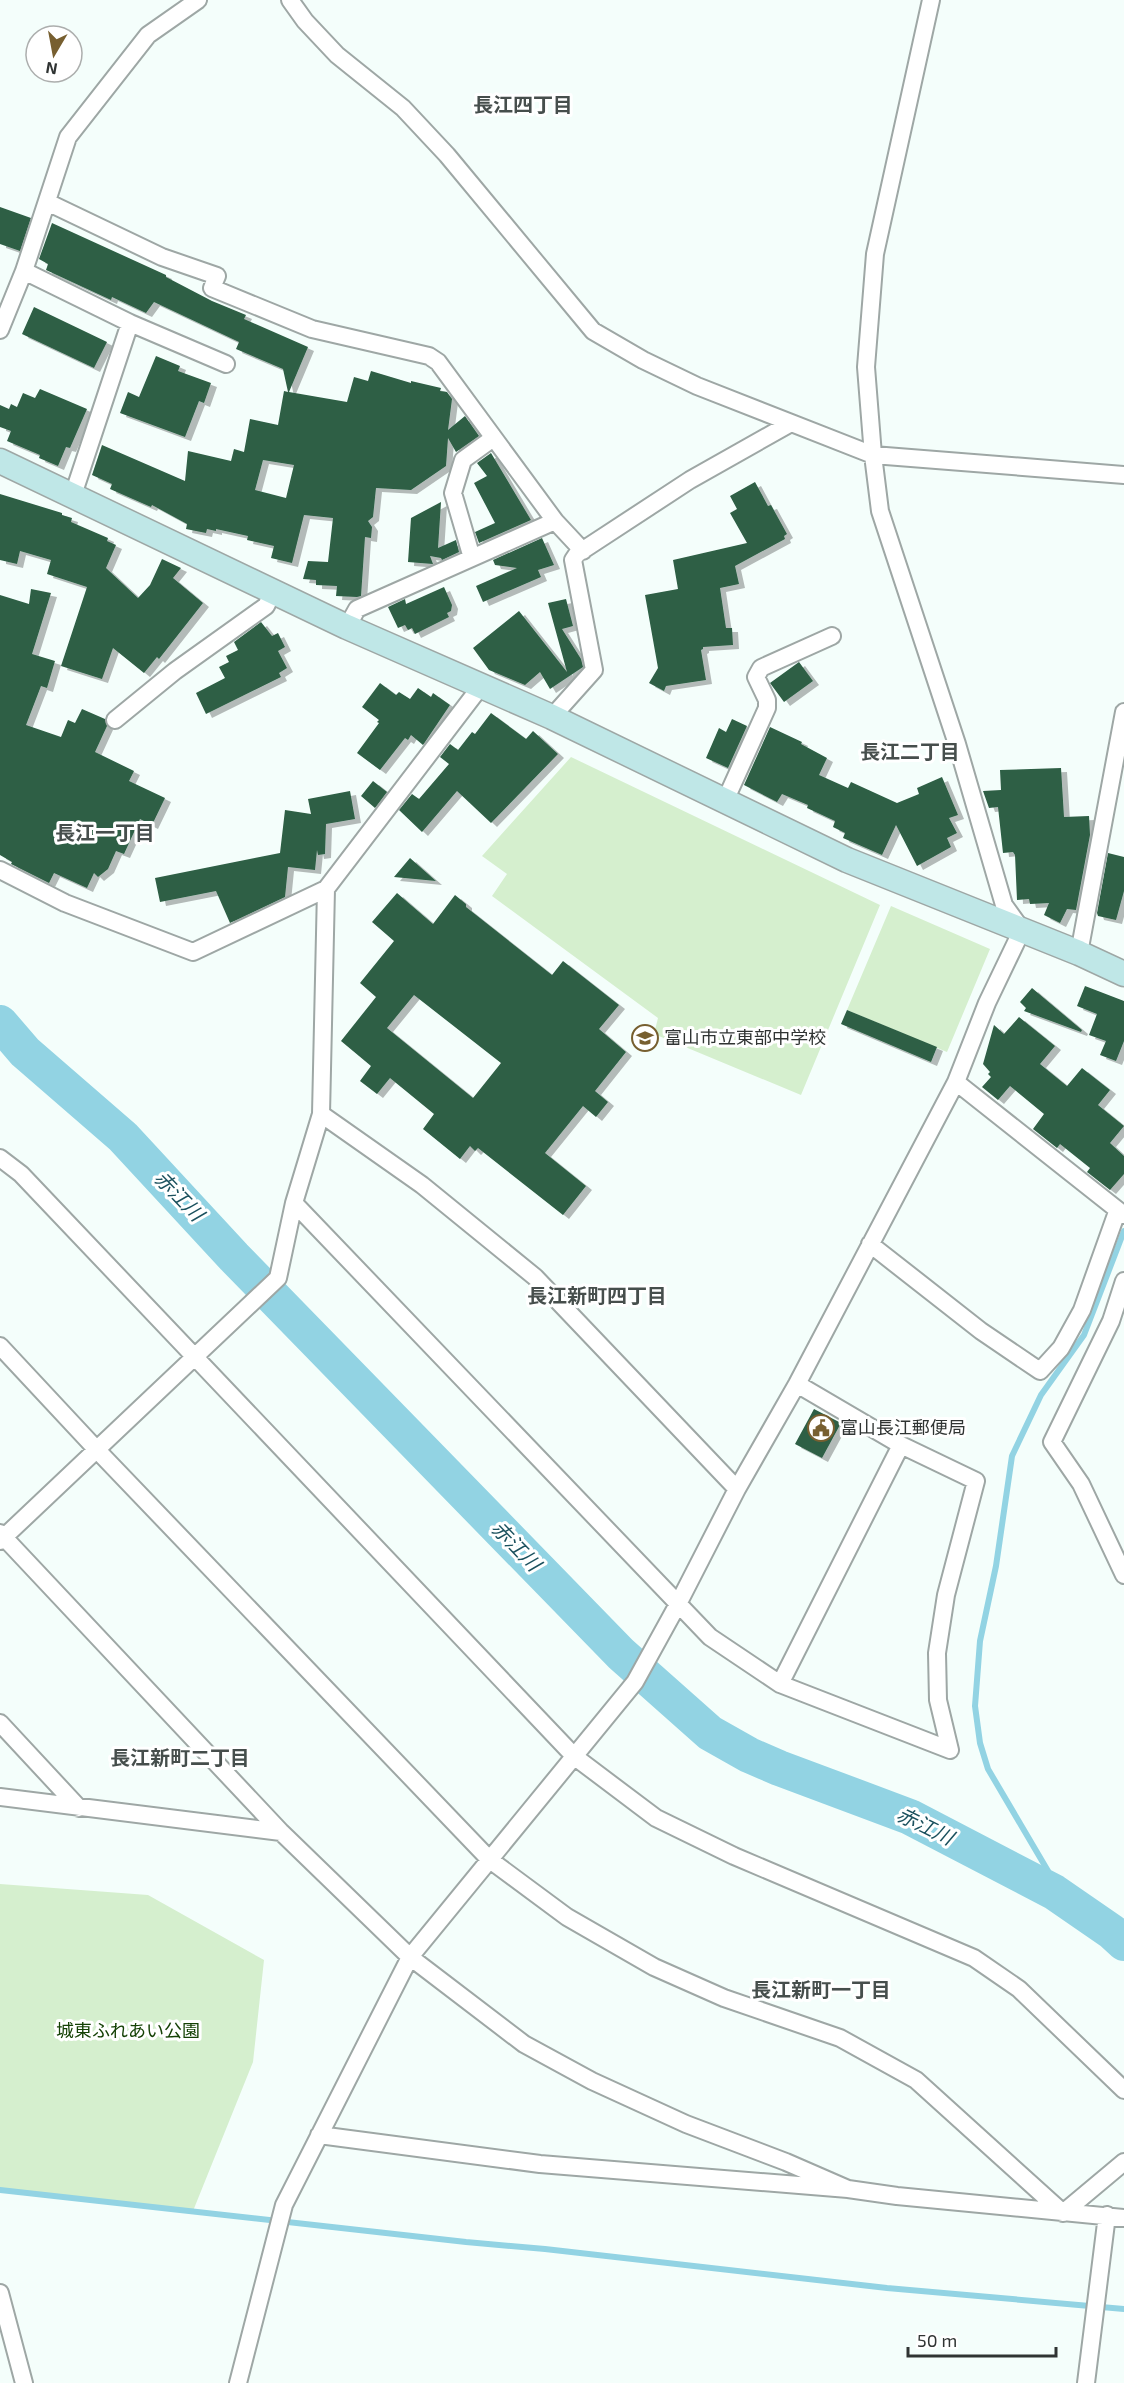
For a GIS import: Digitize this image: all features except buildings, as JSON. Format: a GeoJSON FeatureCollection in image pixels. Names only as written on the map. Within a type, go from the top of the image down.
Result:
{"type":"FeatureCollection","features":[{"type":"Feature","properties":{"kind":"street"},"geometry":{"type":"LineString","coordinates":[[0,330],[24,271],[68,137],[148,35],[198,0]]}},
{"type":"Feature","properties":{"kind":"street"},"geometry":{"type":"LineString","coordinates":[[290,0],[305,21],[337,55],[403,108],[447,155],[593,331],[643,360],[697,386],[873,455],[1124,475]]}},
{"type":"Feature","properties":{"kind":"street"},"geometry":{"type":"LineString","coordinates":[[931,0],[875,254],[866,367],[873,455],[880,511],[957,744],[1004,905],[1022,930]]}},
{"type":"Feature","properties":{"kind":"street"},"geometry":{"type":"LineString","coordinates":[[46,202],[162,257],[217,276],[212,288],[292,321],[312,329],[429,356],[438,362],[492,439],[555,521],[583,550]]}},
{"type":"Feature","properties":{"kind":"street"},"geometry":{"type":"LineString","coordinates":[[24,271],[130,323],[226,364]]}},
{"type":"Feature","properties":{"kind":"street"},"geometry":{"type":"LineString","coordinates":[[73,495],[130,323]]}},
{"type":"Feature","properties":{"kind":"street"},"geometry":{"type":"LineString","coordinates":[[552,717],[594,670],[573,560],[583,550],[690,480],[791,423]]}},
{"type":"Feature","properties":{"kind":"street"},"geometry":{"type":"LineString","coordinates":[[472,558],[453,493],[463,460],[492,439]]}},
{"type":"Feature","properties":{"kind":"street"},"geometry":{"type":"LineString","coordinates":[[0,461],[347,627],[552,717],[847,860],[1079,953],[1124,975]]}},
{"type":"Feature","properties":{"kind":"street"},"geometry":{"type":"LineString","coordinates":[[347,627],[357,609],[555,521]]}},
{"type":"Feature","properties":{"kind":"street"},"geometry":{"type":"LineString","coordinates":[[115,720],[175,671],[267,606],[273,592]]}},
{"type":"Feature","properties":{"kind":"street"},"geometry":{"type":"LineString","coordinates":[[725,801],[768,708],[767,700],[756,678],[761,668],[832,636]]}},
{"type":"Feature","properties":{"kind":"street"},"geometry":{"type":"LineString","coordinates":[[0,870],[65,903],[193,952],[326,888],[481,686]]}},
{"type":"Feature","properties":{"kind":"street"},"geometry":{"type":"LineString","coordinates":[[1079,953],[1124,712]]}},
{"type":"Feature","properties":{"kind":"street"},"geometry":{"type":"LineString","coordinates":[[326,888],[321,1114],[294,1203],[278,1278],[196,1358],[1,1537],[281,1832],[410,1957],[524,2044],[592,2081],[686,2124],[849,2189]]}},
{"type":"Feature","properties":{"kind":"street"},"geometry":{"type":"LineString","coordinates":[[238,2383],[284,2205],[410,1957],[635,1682],[737,1489],[797,1384],[956,1082],[987,1003],[1022,930]]}},
{"type":"Feature","properties":{"kind":"street"},"geometry":{"type":"LineString","coordinates":[[870,1244],[981,1331],[1040,1371],[1061,1348],[1082,1310],[1121,1214],[956,1082]]}},
{"type":"Feature","properties":{"kind":"street"},"geometry":{"type":"LineString","coordinates":[[321,1114],[422,1185],[535,1277],[737,1489]]}},
{"type":"Feature","properties":{"kind":"street"},"geometry":{"type":"LineString","coordinates":[[0,1158],[21,1174],[575,1757],[656,1818],[734,1856],[974,1958],[1019,1989],[1124,2090]]}},
{"type":"Feature","properties":{"kind":"street"},"geometry":{"type":"LineString","coordinates":[[294,1203],[710,1637],[780,1684],[950,1749],[939,1700],[937,1653],[946,1595],[976,1481],[901,1445],[797,1384]]}},
{"type":"Feature","properties":{"kind":"street"},"geometry":{"type":"LineString","coordinates":[[1124,1281],[1111,1322],[1052,1442],[1081,1484],[1124,1575]]}},
{"type":"Feature","properties":{"kind":"street"},"geometry":{"type":"LineString","coordinates":[[0,1346],[490,1860],[567,1917],[654,1967],[724,1998],[840,2038],[916,2080],[1063,2213]]}},
{"type":"Feature","properties":{"kind":"street"},"geometry":{"type":"LineString","coordinates":[[780,1684],[901,1445]]}},
{"type":"Feature","properties":{"kind":"street"},"geometry":{"type":"LineString","coordinates":[[0,1723],[79,1808]]}},
{"type":"Feature","properties":{"kind":"street"},"geometry":{"type":"LineString","coordinates":[[0,1797],[281,1832]]}},
{"type":"Feature","properties":{"kind":"street"},"geometry":{"type":"LineString","coordinates":[[319,2135],[540,2164],[849,2189],[897,2196],[1124,2218]]}},
{"type":"Feature","properties":{"kind":"street"},"geometry":{"type":"LineString","coordinates":[[1063,2213],[1124,2162]]}},
{"type":"Feature","properties":{"kind":"street"},"geometry":{"type":"LineString","coordinates":[[1086,2383],[1107,2215]]}},
{"type":"Feature","properties":{"kind":"street"},"geometry":{"type":"LineString","coordinates":[[0,2293],[24,2383]]}},
{"type":"Feature","properties":{"kind":"green space"},"geometry":{"type":"Polygon","coordinates":[[[571,757],[880,905],[801,1095],[654,1034],[658,1018],[492,896],[507,874],[482,856],[571,757]]]}},
{"type":"Feature","properties":{"kind":"green space"},"geometry":{"type":"Polygon","coordinates":[[[891,906],[990,949],[947,1052],[847,1010],[891,906]]]}},
{"type":"Feature","properties":{"kind":"green space","name":"城東ふれあい公園"},"geometry":{"type":"Polygon","coordinates":[[[0,1884],[148,1895],[264,1960],[253,2062],[193,2211],[0,2189],[0,1884]]]}},
{"type":"Feature","properties":{"kind":"waterway","name":"赤江川"},"geometry":{"type":"LineString","coordinates":[[0,1023],[25,1052],[123,1137],[234,1257],[621,1654],[710,1733],[749,1755],[779,1768],[910,1817],[1054,1892],[1112,1932],[1124,1943]]}},
{"type":"Feature","properties":{"kind":"waterway"},"geometry":{"type":"LineString","coordinates":[[0,1045],[25,1052]]}},
{"type":"Feature","properties":{"kind":"waterway"},"geometry":{"type":"LineString","coordinates":[[1054,1892],[1048,1871],[988,1769],[980,1743],[975,1706],[980,1641],[996,1566],[1012,1456],[1041,1395],[1084,1335],[1124,1231]]}},
{"type":"Feature","properties":{"kind":"waterway"},"geometry":{"type":"LineString","coordinates":[[0,2190],[887,2288],[1124,2309]]}},
{"type":"Feature","properties":{"kind":"place","name":"富山市立東部中学校"},"geometry":{"type":"Point","coordinates":[645,1038]}},
{"type":"Feature","properties":{"kind":"place","name":"富山長江郵便局"},"geometry":{"type":"Point","coordinates":[821,1428]}},
{"type":"Feature","properties":{"kind":"district","name":"長江四丁目"},"geometry":{"type":"Point","coordinates":[523,105]}},
{"type":"Feature","properties":{"kind":"district","name":"長江二丁目"},"geometry":{"type":"Point","coordinates":[910,752]}},
{"type":"Feature","properties":{"kind":"district","name":"長江一丁目"},"geometry":{"type":"Point","coordinates":[105,833]}},
{"type":"Feature","properties":{"kind":"district","name":"長江新町四丁目"},"geometry":{"type":"Point","coordinates":[597,1296]}},
{"type":"Feature","properties":{"kind":"district","name":"長江新町二丁目"},"geometry":{"type":"Point","coordinates":[180,1758]}},
{"type":"Feature","properties":{"kind":"district","name":"長江新町一丁目"},"geometry":{"type":"Point","coordinates":[821,1990]}}]}
